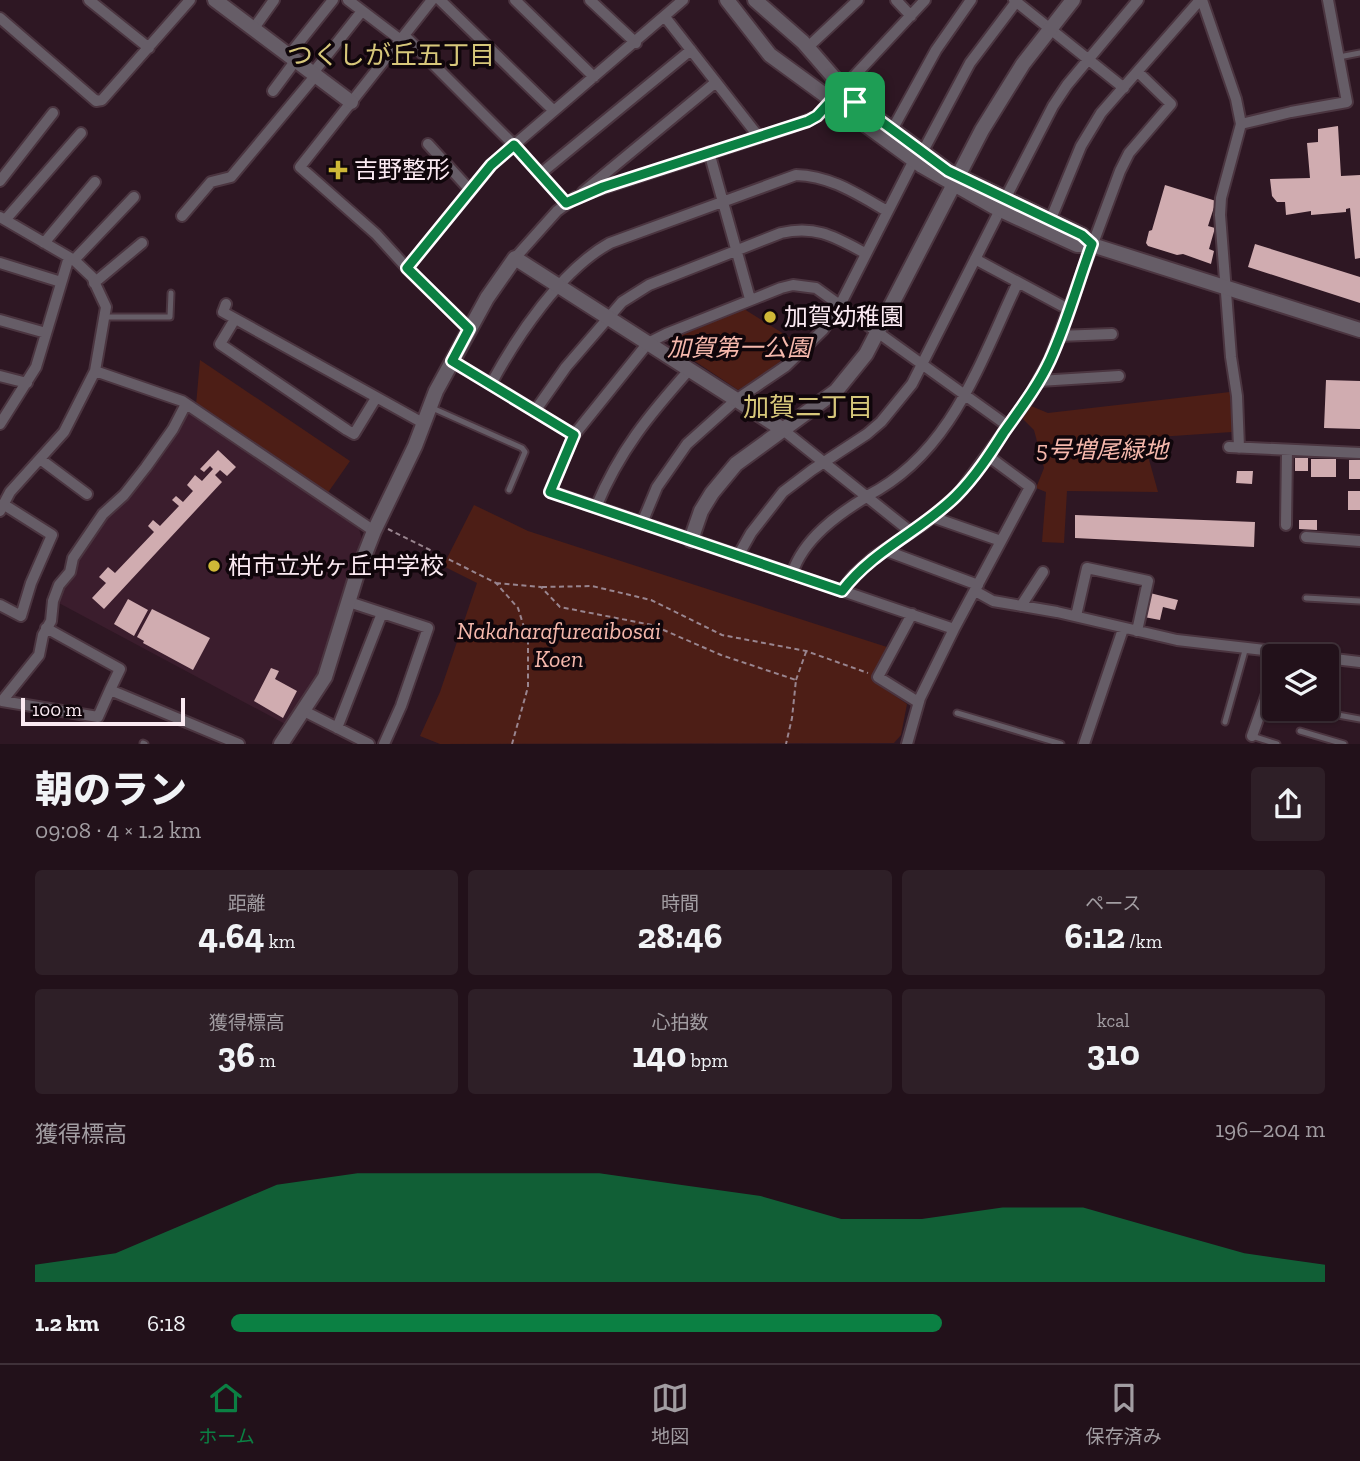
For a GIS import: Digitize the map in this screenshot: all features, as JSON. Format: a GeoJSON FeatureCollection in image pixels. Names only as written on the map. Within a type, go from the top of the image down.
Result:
{"type":"FeatureCollection","features":[{"type":"Feature","properties":{"kind":"street"},"geometry":{"type":"LineString","coordinates":[[89,0],[149,48]]}},
{"type":"Feature","properties":{"kind":"street"},"geometry":{"type":"LineString","coordinates":[[0,18],[96,101],[102,100],[190,0]]}},
{"type":"Feature","properties":{"kind":"street"},"geometry":{"type":"LineString","coordinates":[[215,0],[351,102]]}},
{"type":"Feature","properties":{"kind":"street"},"geometry":{"type":"LineString","coordinates":[[254,28],[274,0]]}},
{"type":"Feature","properties":{"kind":"street"},"geometry":{"type":"LineString","coordinates":[[273,91],[333,0]]}},
{"type":"Feature","properties":{"kind":"street"},"geometry":{"type":"LineString","coordinates":[[348,0],[403,38],[514,145],[540,174],[571,200]]}},
{"type":"Feature","properties":{"kind":"street"},"geometry":{"type":"LineString","coordinates":[[432,0],[300,167],[376,234],[469,329]]}},
{"type":"Feature","properties":{"kind":"street"},"geometry":{"type":"LineString","coordinates":[[440,0],[553,110]]}},
{"type":"Feature","properties":{"kind":"street"},"geometry":{"type":"LineString","coordinates":[[515,0],[594,77]]}},
{"type":"Feature","properties":{"kind":"street"},"geometry":{"type":"LineString","coordinates":[[590,0],[635,43]]}},
{"type":"Feature","properties":{"kind":"street"},"geometry":{"type":"LineString","coordinates":[[407,268],[491,165],[683,0]]}},
{"type":"Feature","properties":{"kind":"street"},"geometry":{"type":"LineString","coordinates":[[727,0],[770,55],[855,102],[892,130],[918,156]]}},
{"type":"Feature","properties":{"kind":"street"},"geometry":{"type":"LineString","coordinates":[[755,0],[807,48],[837,94],[918,156],[958,181],[1077,245],[1092,244],[1360,331]]}},
{"type":"Feature","properties":{"kind":"street"},"geometry":{"type":"LineString","coordinates":[[807,48],[858,0]]}},
{"type":"Feature","properties":{"kind":"street"},"geometry":{"type":"LineString","coordinates":[[896,0],[911,16]]}},
{"type":"Feature","properties":{"kind":"street"},"geometry":{"type":"LineString","coordinates":[[571,200],[808,121],[925,0]]}},
{"type":"Feature","properties":{"kind":"street"},"geometry":{"type":"LineString","coordinates":[[892,130],[936,50],[971,0]]}},
{"type":"Feature","properties":{"kind":"street"},"geometry":{"type":"LineString","coordinates":[[691,540],[701,511],[725,476],[748,454],[836,391],[852,374],[879,332],[982,130],[1023,64],[1073,0]]}},
{"type":"Feature","properties":{"kind":"street"},"geometry":{"type":"LineString","coordinates":[[738,556],[756,525],[783,492],[881,422],[912,384],[1053,106],[1138,0]]}},
{"type":"Feature","properties":{"kind":"street"},"geometry":{"type":"LineString","coordinates":[[1050,221],[1081,146],[1101,113],[1201,0],[1236,99],[1241,124],[1221,198],[1220,229],[1237,396],[1234,448],[1360,453]]}},
{"type":"Feature","properties":{"kind":"street"},"geometry":{"type":"LineString","coordinates":[[1328,0],[1347,102]]}},
{"type":"Feature","properties":{"kind":"street"},"geometry":{"type":"LineString","coordinates":[[642,523],[657,487],[687,443],[736,400],[803,352],[823,330],[840,305],[887,211],[970,63],[1015,1],[1124,88]]}},
{"type":"Feature","properties":{"kind":"street"},"geometry":{"type":"LineString","coordinates":[[182,216],[211,182],[231,177],[362,11]]}},
{"type":"Feature","properties":{"kind":"street"},"geometry":{"type":"LineString","coordinates":[[665,17],[759,137]]}},
{"type":"Feature","properties":{"kind":"street"},"geometry":{"type":"LineString","coordinates":[[540,174],[691,50]]}},
{"type":"Feature","properties":{"kind":"street"},"geometry":{"type":"LineString","coordinates":[[842,591],[853,576],[884,550],[932,517],[959,493],[1028,399],[1050,359],[1114,186],[1129,153],[1171,104],[1138,72]]}},
{"type":"Feature","properties":{"kind":"street"},"geometry":{"type":"LineString","coordinates":[[281,744],[325,677],[356,577],[376,527],[452,361],[487,298],[515,258],[571,200],[716,82]]}},
{"type":"Feature","properties":{"kind":"street"},"geometry":{"type":"LineString","coordinates":[[1241,124],[1292,112],[1360,101]]}},
{"type":"Feature","properties":{"kind":"street"},"geometry":{"type":"LineString","coordinates":[[0,181],[53,113]]}},
{"type":"Feature","properties":{"kind":"street"},"geometry":{"type":"LineString","coordinates":[[0,605],[21,616],[31,583],[52,535],[2,507],[5,490],[40,459],[64,432],[95,371],[106,307],[92,277],[71,259],[3,218],[81,133]]}},
{"type":"Feature","properties":{"kind":"street"},"geometry":{"type":"LineString","coordinates":[[428,144],[470,190]]}},
{"type":"Feature","properties":{"kind":"street"},"geometry":{"type":"LineString","coordinates":[[709,152],[750,299]]}},
{"type":"Feature","properties":{"kind":"street"},"geometry":{"type":"LineString","coordinates":[[491,384],[520,334],[560,286],[579,264],[610,243],[796,175],[815,176],[839,183],[887,211]]}},
{"type":"Feature","properties":{"kind":"street"},"geometry":{"type":"LineString","coordinates":[[44,243],[95,182]]}},
{"type":"Feature","properties":{"kind":"street"},"geometry":{"type":"LineString","coordinates":[[0,424],[36,367],[61,282],[71,259],[134,197]]}},
{"type":"Feature","properties":{"kind":"street"},"geometry":{"type":"LineString","coordinates":[[1002,204],[1082,235],[1092,244]]}},
{"type":"Feature","properties":{"kind":"street"},"geometry":{"type":"LineString","coordinates":[[535,411],[566,367],[608,316],[622,302],[649,285],[780,233],[800,228],[828,234],[865,253]]}},
{"type":"Feature","properties":{"kind":"street"},"geometry":{"type":"LineString","coordinates":[[94,283],[142,243]]}},
{"type":"Feature","properties":{"kind":"street"},"geometry":{"type":"LineString","coordinates":[[515,258],[782,429],[911,532]]}},
{"type":"Feature","properties":{"kind":"street"},"geometry":{"type":"LineString","coordinates":[[975,259],[1068,309]]}},
{"type":"Feature","properties":{"kind":"street"},"geometry":{"type":"LineString","coordinates":[[0,263],[61,282]]}},
{"type":"Feature","properties":{"kind":"street"},"geometry":{"type":"LineString","coordinates":[[792,574],[814,538],[867,496],[899,477],[940,437],[965,394],[1018,282]]}},
{"type":"Feature","properties":{"kind":"street"},"geometry":{"type":"LineString","coordinates":[[954,629],[550,492],[574,435],[648,343],[750,299],[793,285],[816,288],[1008,426]]}},
{"type":"Feature","properties":{"kind":"street"},"geometry":{"type":"LineString","coordinates":[[226,304],[223,312],[424,424]]}},
{"type":"Feature","properties":{"kind":"street"},"geometry":{"type":"LineString","coordinates":[[235,319],[220,344],[354,434],[376,398]]}},
{"type":"Feature","properties":{"kind":"street"},"geometry":{"type":"LineString","coordinates":[[0,320],[46,333]]}},
{"type":"Feature","properties":{"kind":"street"},"geometry":{"type":"LineString","coordinates":[[1058,336],[1112,334]]}},
{"type":"Feature","properties":{"kind":"street"},"geometry":{"type":"LineString","coordinates":[[452,361],[574,435]]}},
{"type":"Feature","properties":{"kind":"street"},"geometry":{"type":"LineString","coordinates":[[596,507],[628,444],[690,369]]}},
{"type":"Feature","properties":{"kind":"street"},"geometry":{"type":"LineString","coordinates":[[95,371],[186,404],[376,527]]}},
{"type":"Feature","properties":{"kind":"street"},"geometry":{"type":"LineString","coordinates":[[0,376],[26,383]]}},
{"type":"Feature","properties":{"kind":"street"},"geometry":{"type":"LineString","coordinates":[[1038,381],[1119,376]]}},
{"type":"Feature","properties":{"kind":"street"},"geometry":{"type":"LineString","coordinates":[[1,702],[39,655],[46,628],[51,621],[53,601],[59,585],[70,572],[73,558],[103,514],[124,495],[146,467],[173,429],[186,404]]}},
{"type":"Feature","properties":{"kind":"street"},"geometry":{"type":"LineString","coordinates":[[1286,525],[1287,451]]}},
{"type":"Feature","properties":{"kind":"street"},"geometry":{"type":"LineString","coordinates":[[909,742],[918,702],[1030,486],[988,456]]}},
{"type":"Feature","properties":{"kind":"street"},"geometry":{"type":"LineString","coordinates":[[40,459],[87,494]]}},
{"type":"Feature","properties":{"kind":"street"},"geometry":{"type":"LineString","coordinates":[[932,517],[1001,541]]}},
{"type":"Feature","properties":{"kind":"street"},"geometry":{"type":"LineString","coordinates":[[1306,537],[1360,541]]}},
{"type":"Feature","properties":{"kind":"street"},"geometry":{"type":"LineString","coordinates":[[884,550],[977,588],[993,601],[1076,616],[1177,640],[1262,650]]}},
{"type":"Feature","properties":{"kind":"street"},"geometry":{"type":"LineString","coordinates":[[1076,616],[1087,568],[1148,581],[1137,631]]}},
{"type":"Feature","properties":{"kind":"street"},"geometry":{"type":"LineString","coordinates":[[1021,606],[1043,572]]}},
{"type":"Feature","properties":{"kind":"street"},"geometry":{"type":"LineString","coordinates":[[349,602],[428,628],[401,706],[384,744]]}},
{"type":"Feature","properties":{"kind":"street"},"geometry":{"type":"LineString","coordinates":[[337,728],[382,612]]}},
{"type":"Feature","properties":{"kind":"street"},"geometry":{"type":"LineString","coordinates":[[912,614],[878,677],[918,702]]}},
{"type":"Feature","properties":{"kind":"street"},"geometry":{"type":"LineString","coordinates":[[1,702],[98,717],[120,669],[46,628]]}},
{"type":"Feature","properties":{"kind":"street"},"geometry":{"type":"LineString","coordinates":[[1084,744],[1123,629]]}},
{"type":"Feature","properties":{"kind":"street"},"geometry":{"type":"LineString","coordinates":[[1339,660],[1360,662]]}},
{"type":"Feature","properties":{"kind":"street"},"geometry":{"type":"LineString","coordinates":[[110,690],[239,744]]}},
{"type":"Feature","properties":{"kind":"street"},"geometry":{"type":"LineString","coordinates":[[1252,736],[1262,708]]}},
{"type":"Feature","properties":{"kind":"street"},"geometry":{"type":"LineString","coordinates":[[304,711],[369,744]]}},
{"type":"Feature","properties":{"kind":"lane"},"geometry":{"type":"LineString","coordinates":[[1338,57],[1360,53]]}},
{"type":"Feature","properties":{"kind":"lane"},"geometry":{"type":"LineString","coordinates":[[104,317],[170,317],[171,293]]}},
{"type":"Feature","properties":{"kind":"lane"},"geometry":{"type":"LineString","coordinates":[[430,407],[522,448],[525,452],[509,490]]}},
{"type":"Feature","properties":{"kind":"lane"},"geometry":{"type":"LineString","coordinates":[[1306,598],[1360,601]]}},
{"type":"Feature","properties":{"kind":"lane"},"geometry":{"type":"LineString","coordinates":[[1225,722],[1247,647]]}},
{"type":"Feature","properties":{"kind":"lane"},"geometry":{"type":"LineString","coordinates":[[957,713],[1061,744]]}},
{"type":"Feature","properties":{"kind":"lane"},"geometry":{"type":"LineString","coordinates":[[1339,715],[1360,719]]}},
{"type":"Feature","properties":{"kind":"lane"},"geometry":{"type":"LineString","coordinates":[[1300,731],[1344,744]]}},
{"type":"Feature","properties":{"kind":"lane"},"geometry":{"type":"LineString","coordinates":[[1252,736],[1278,744]]}},
{"type":"Feature","properties":{"kind":"path"},"geometry":{"type":"LineString","coordinates":[[376,527],[496,583],[541,587],[592,586],[651,600],[722,635],[806,652],[878,677]]}},
{"type":"Feature","properties":{"kind":"path"},"geometry":{"type":"LineString","coordinates":[[496,583],[518,608],[528,640],[528,687],[512,744]]}},
{"type":"Feature","properties":{"kind":"path"},"geometry":{"type":"LineString","coordinates":[[541,587],[560,607],[652,625],[722,655],[796,680]]}},
{"type":"Feature","properties":{"kind":"path"},"geometry":{"type":"LineString","coordinates":[[786,744],[796,680],[806,652]]}},
{"type":"Feature","properties":{"kind":"shaded area","name":"柏市立光ヶ丘中学校"},"geometry":{"type":"Polygon","coordinates":[[[189,412],[358,525],[363,543],[350,574],[317,679],[287,725],[57,602],[76,558],[106,514],[138,485],[189,412]]]}},
{"type":"Feature","properties":{"kind":"green space","name":"加賀第一公園"},"geometry":{"type":"Polygon","coordinates":[[[744,309],[800,344],[768,372],[738,390],[672,346],[674,338],[744,309]]]}},
{"type":"Feature","properties":{"kind":"green space"},"geometry":{"type":"Polygon","coordinates":[[[200,360],[350,461],[327,494],[196,405],[200,360]]]}},
{"type":"Feature","properties":{"kind":"green space","name":"5号増尾緑地"},"geometry":{"type":"Polygon","coordinates":[[[1230,392],[1232,432],[1143,438],[1158,492],[1067,491],[1064,543],[1042,542],[1046,492],[1036,488],[1044,468],[1034,430],[1021,417],[1031,406],[1048,413],[1230,392]]]}},
{"type":"Feature","properties":{"kind":"green space","name":"Nakaharafureaibosai Koen"},"geometry":{"type":"Polygon","coordinates":[[[474,505],[528,531],[890,648],[873,681],[907,704],[901,735],[894,743],[440,744],[420,736],[440,692],[477,583],[443,566],[474,505]]]}},
{"type":"Feature","properties":{"kind":"building"},"geometry":{"type":"Polygon","coordinates":[[[1338,126],[1341,176],[1360,175],[1360,258],[1355,259],[1350,208],[1346,209],[1346,212],[1311,215],[1311,211],[1286,215],[1285,202],[1277,202],[1272,196],[1270,179],[1310,178],[1307,143],[1318,142],[1318,129],[1338,126]]]}},
{"type":"Feature","properties":{"kind":"building"},"geometry":{"type":"Polygon","coordinates":[[[1165,185],[1216,201],[1208,226],[1215,228],[1209,249],[1214,251],[1211,264],[1148,246],[1146,243],[1165,185]]]}},
{"type":"Feature","properties":{"kind":"building"},"geometry":{"type":"Polygon","coordinates":[[[1255,244],[1360,277],[1360,303],[1248,267],[1255,244]]]}},
{"type":"Feature","properties":{"kind":"building"},"geometry":{"type":"Polygon","coordinates":[[[1326,380],[1360,381],[1360,429],[1324,428],[1326,380]]]}},
{"type":"Feature","properties":{"kind":"building"},"geometry":{"type":"Polygon","coordinates":[[[218,450],[236,467],[227,476],[220,470],[215,475],[222,482],[104,609],[92,598],[106,583],[99,577],[108,567],[115,573],[154,532],[148,526],[153,520],[160,526],[179,506],[172,500],[176,496],[183,502],[193,491],[187,485],[195,475],[202,481],[213,469],[210,466],[204,472],[200,469],[218,450]]]}},
{"type":"Feature","properties":{"kind":"building"},"geometry":{"type":"Polygon","coordinates":[[[1295,458],[1308,458],[1308,471],[1295,471],[1295,458]]]}},
{"type":"Feature","properties":{"kind":"building"},"geometry":{"type":"Polygon","coordinates":[[[1311,459],[1336,459],[1336,477],[1311,477],[1311,459]]]}},
{"type":"Feature","properties":{"kind":"building"},"geometry":{"type":"Polygon","coordinates":[[[1349,460],[1360,460],[1360,479],[1349,479],[1349,460]]]}},
{"type":"Feature","properties":{"kind":"building"},"geometry":{"type":"Polygon","coordinates":[[[1237,471],[1253,471],[1252,484],[1236,483],[1237,471]]]}},
{"type":"Feature","properties":{"kind":"building"},"geometry":{"type":"Polygon","coordinates":[[[1348,491],[1360,491],[1360,510],[1348,510],[1348,491]]]}},
{"type":"Feature","properties":{"kind":"building"},"geometry":{"type":"Polygon","coordinates":[[[1075,515],[1255,522],[1254,547],[1075,538],[1075,515]]]}},
{"type":"Feature","properties":{"kind":"building"},"geometry":{"type":"Polygon","coordinates":[[[1299,520],[1317,520],[1317,530],[1299,529],[1299,520]]]}},
{"type":"Feature","properties":{"kind":"building"},"geometry":{"type":"Polygon","coordinates":[[[1150,593],[1178,600],[1175,610],[1163,607],[1160,620],[1144,617],[1150,593]]]}},
{"type":"Feature","properties":{"kind":"building"},"geometry":{"type":"Polygon","coordinates":[[[128,599],[148,610],[134,636],[114,624],[128,599]]]}},
{"type":"Feature","properties":{"kind":"building"},"geometry":{"type":"Polygon","coordinates":[[[152,609],[210,638],[193,670],[143,643],[144,641],[137,637],[152,609]]]}},
{"type":"Feature","properties":{"kind":"building"},"geometry":{"type":"Polygon","coordinates":[[[271,668],[279,671],[275,679],[297,691],[283,718],[254,701],[271,668]]]}},
{"type":"Feature","properties":{"kind":"place","name":"吉野整形"},"geometry":{"type":"Point","coordinates":[338,170]}},
{"type":"Feature","properties":{"kind":"place","name":"加賀幼稚園"},"geometry":{"type":"Point","coordinates":[770,317]}},
{"type":"Feature","properties":{"kind":"place","name":"柏市立光ヶ丘中学校"},"geometry":{"type":"Point","coordinates":[214,566]}},
{"type":"Feature","properties":{"kind":"district","name":"つくしが丘五丁目"},"geometry":{"type":"Point","coordinates":[391,55]}},
{"type":"Feature","properties":{"kind":"district","name":"加賀二丁目"},"geometry":{"type":"Point","coordinates":[808,407]}},
{"type":"Feature","properties":{"kind":"route"},"geometry":{"type":"LineString","coordinates":[[842,89],[855,102],[948,171],[1082,235],[1092,244],[1050,359],[1028,399],[971,478],[942,510],[875,556],[853,576],[842,591],[550,492],[574,435],[452,361],[469,329],[407,268],[491,165],[514,145],[566,203],[603,187],[808,121],[817,116],[842,89]]}}]}
